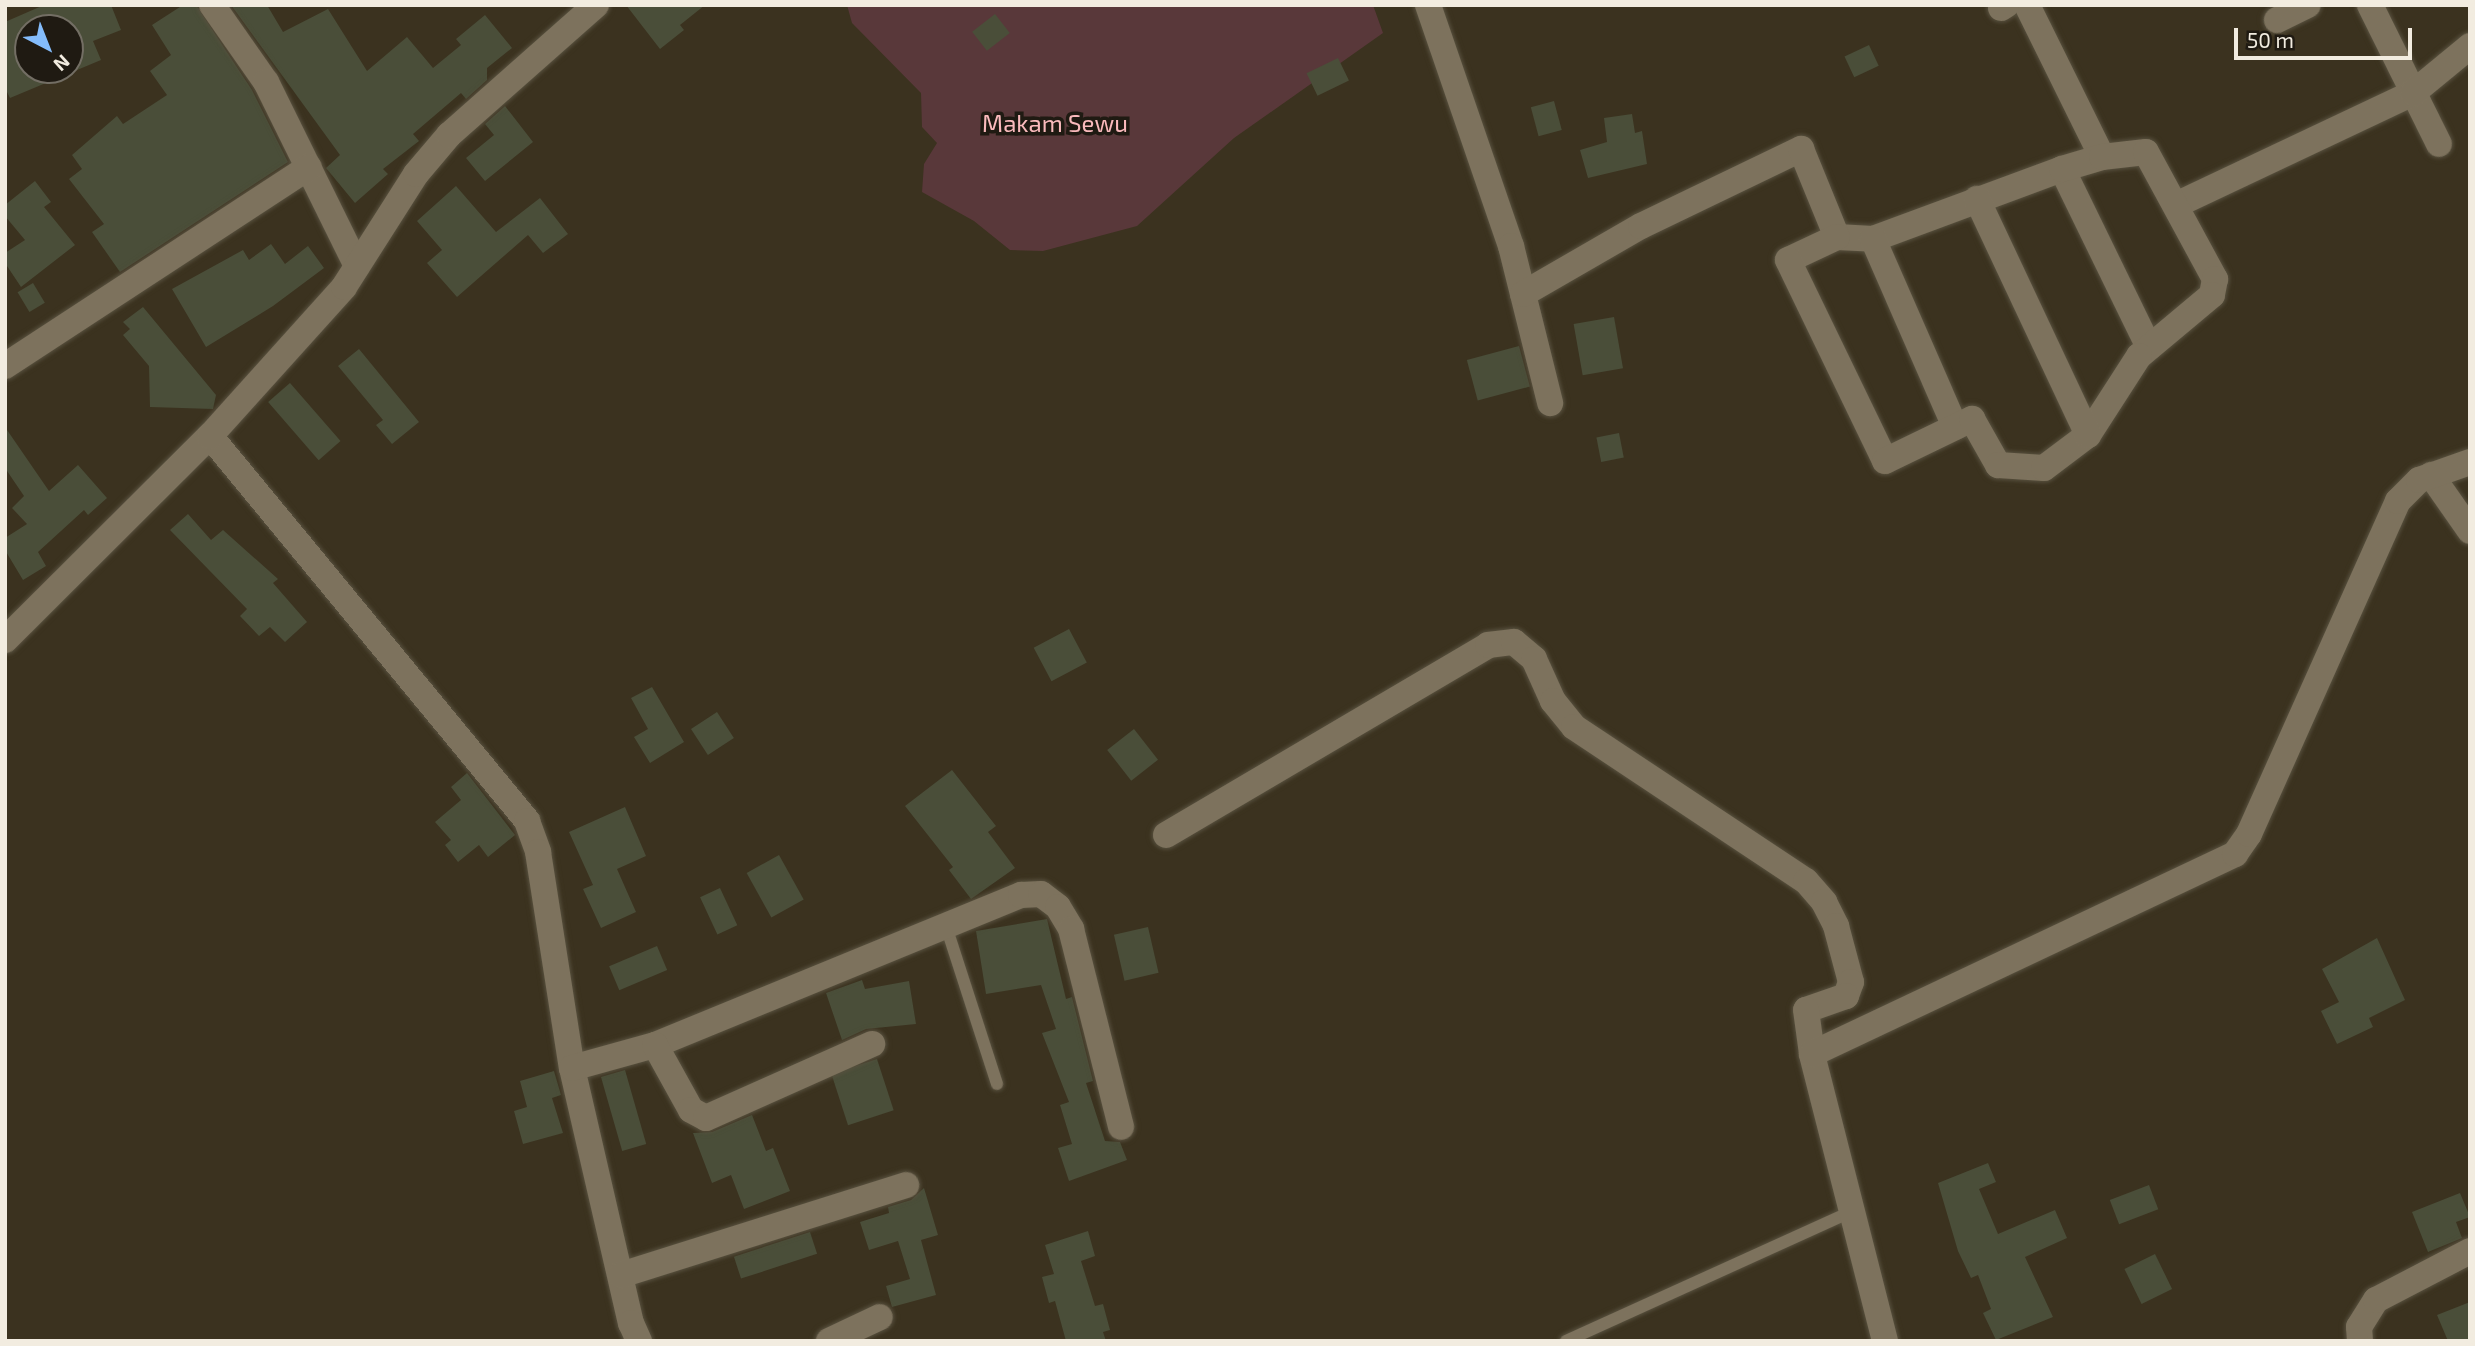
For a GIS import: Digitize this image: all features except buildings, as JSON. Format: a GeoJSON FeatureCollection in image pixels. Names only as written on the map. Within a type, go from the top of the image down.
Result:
{"type":"FeatureCollection","features":[{"type":"Feature","properties":{"kind":"street"},"geometry":{"type":"LineString","coordinates":[[212,5],[266,82],[357,267]]}},
{"type":"Feature","properties":{"kind":"street"},"geometry":{"type":"LineString","coordinates":[[1429,5],[1511,246],[1550,403]]}},
{"type":"Feature","properties":{"kind":"street"},"geometry":{"type":"LineString","coordinates":[[2277,20],[2308,5]]}},
{"type":"Feature","properties":{"kind":"street"},"geometry":{"type":"LineString","coordinates":[[2371,5],[2439,144]]}},
{"type":"Feature","properties":{"kind":"street"},"geometry":{"type":"LineString","coordinates":[[2011,6],[2102,157]]}},
{"type":"Feature","properties":{"kind":"street"},"geometry":{"type":"LineString","coordinates":[[5,640],[210,436],[357,267],[416,174],[449,135],[590,7]]}},
{"type":"Feature","properties":{"kind":"street"},"geometry":{"type":"LineString","coordinates":[[2176,205],[2413,93],[2470,46]]}},
{"type":"Feature","properties":{"kind":"street"},"geometry":{"type":"LineString","coordinates":[[1523,294],[1641,226],[1801,149],[1837,237]]}},
{"type":"Feature","properties":{"kind":"street"},"geometry":{"type":"LineString","coordinates":[[2146,152],[2215,279],[2212,295],[2149,346],[2088,435],[2044,468],[1998,465],[1972,419],[1885,461],[1788,260],[1837,237],[1873,239],[2063,169],[2102,157],[2146,152]]}},
{"type":"Feature","properties":{"kind":"street"},"geometry":{"type":"LineString","coordinates":[[5,366],[309,167]]}},
{"type":"Feature","properties":{"kind":"street"},"geometry":{"type":"LineString","coordinates":[[2063,169],[2149,346]]}},
{"type":"Feature","properties":{"kind":"street"},"geometry":{"type":"LineString","coordinates":[[1977,200],[2088,435]]}},
{"type":"Feature","properties":{"kind":"street"},"geometry":{"type":"LineString","coordinates":[[1873,239],[1955,427]]}},
{"type":"Feature","properties":{"kind":"street"},"geometry":{"type":"LineString","coordinates":[[210,436],[527,821],[538,852],[572,1068],[631,1323],[639,1341]]}},
{"type":"Feature","properties":{"kind":"street"},"geometry":{"type":"LineString","coordinates":[[1812,1054],[2235,854],[2249,834],[2398,501],[2419,480],[2470,462]]}},
{"type":"Feature","properties":{"kind":"street"},"geometry":{"type":"LineString","coordinates":[[2431,475],[2470,531]]}},
{"type":"Feature","properties":{"kind":"street"},"geometry":{"type":"LineString","coordinates":[[1166,835],[1488,645],[1514,642],[1534,659],[1553,701],[1574,727],[1806,881],[1824,902],[1836,926],[1851,982],[1846,996],[1807,1010],[1812,1054],[1885,1341]]}},
{"type":"Feature","properties":{"kind":"street"},"geometry":{"type":"LineString","coordinates":[[572,1068],[655,1045],[1021,895],[1041,894],[1058,907],[1071,929],[1121,1127]]}},
{"type":"Feature","properties":{"kind":"street"},"geometry":{"type":"LineString","coordinates":[[655,1045],[662,1066],[691,1110],[706,1118],[872,1044]]}},
{"type":"Feature","properties":{"kind":"street"},"geometry":{"type":"LineString","coordinates":[[621,1275],[906,1185]]}},
{"type":"Feature","properties":{"kind":"street"},"geometry":{"type":"LineString","coordinates":[[2360,1341],[2359,1327],[2376,1300],[2470,1251]]}},
{"type":"Feature","properties":{"kind":"street"},"geometry":{"type":"LineString","coordinates":[[829,1341],[880,1317]]}},
{"type":"Feature","properties":{"kind":"lane"},"geometry":{"type":"LineString","coordinates":[[946,926],[997,1084]]}},
{"type":"Feature","properties":{"kind":"lane"},"geometry":{"type":"LineString","coordinates":[[1566,1341],[1851,1212]]}},
{"type":"Feature","properties":{"kind":"green space","name":"Makam Sewu"},"geometry":{"type":"Polygon","coordinates":[[[847,5],[1373,5],[1383,33],[1234,138],[1137,226],[1043,251],[1010,250],[974,221],[922,192],[924,164],[937,143],[922,127],[921,93],[852,23],[847,5]]]}}]}
